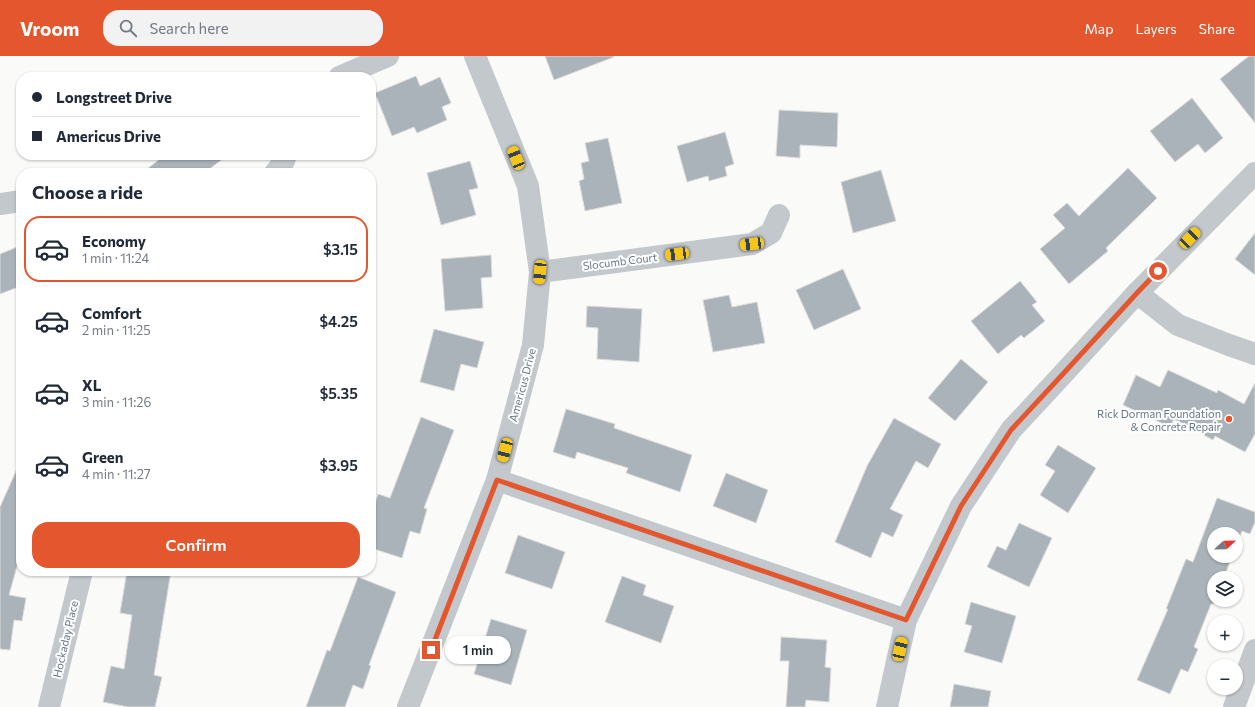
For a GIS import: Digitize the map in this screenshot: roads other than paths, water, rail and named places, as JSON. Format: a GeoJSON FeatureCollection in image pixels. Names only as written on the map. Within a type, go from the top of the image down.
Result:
{"type":"FeatureCollection","features":[{"type":"Feature","properties":{"kind":"street"},"geometry":{"type":"LineString","coordinates":[[351,72],[388,56]]}},
{"type":"Feature","properties":{"kind":"street","name":"Americus Drive"},"geometry":{"type":"LineString","coordinates":[[408,707],[497,480],[533,345],[540,272],[528,186],[475,56]]}},
{"type":"Feature","properties":{"kind":"street"},"geometry":{"type":"LineString","coordinates":[[887,707],[906,620],[961,506],[1011,430],[1137,293],[1255,173]]}},
{"type":"Feature","properties":{"kind":"street"},"geometry":{"type":"LineString","coordinates":[[0,204],[16,202]]}},
{"type":"Feature","properties":{"kind":"street","name":"Slocumb Court"},"geometry":{"type":"LineString","coordinates":[[540,272],[752,244],[772,233],[779,215]]}},
{"type":"Feature","properties":{"kind":"street"},"geometry":{"type":"LineString","coordinates":[[1137,293],[1178,325],[1255,354]]}},
{"type":"Feature","properties":{"kind":"street"},"geometry":{"type":"LineString","coordinates":[[497,480],[906,620]]}},
{"type":"Feature","properties":{"kind":"street","name":"Hockaday Place"},"geometry":{"type":"LineString","coordinates":[[49,707],[81,576]]}},
{"type":"Feature","properties":{"kind":"street"},"geometry":{"type":"LineString","coordinates":[[1234,707],[1255,650]]}},
{"type":"Feature","properties":{"kind":"place","name":"Rick Dorman Foundation & Concrete Repair"},"geometry":{"type":"Point","coordinates":[1229,419]}}]}
